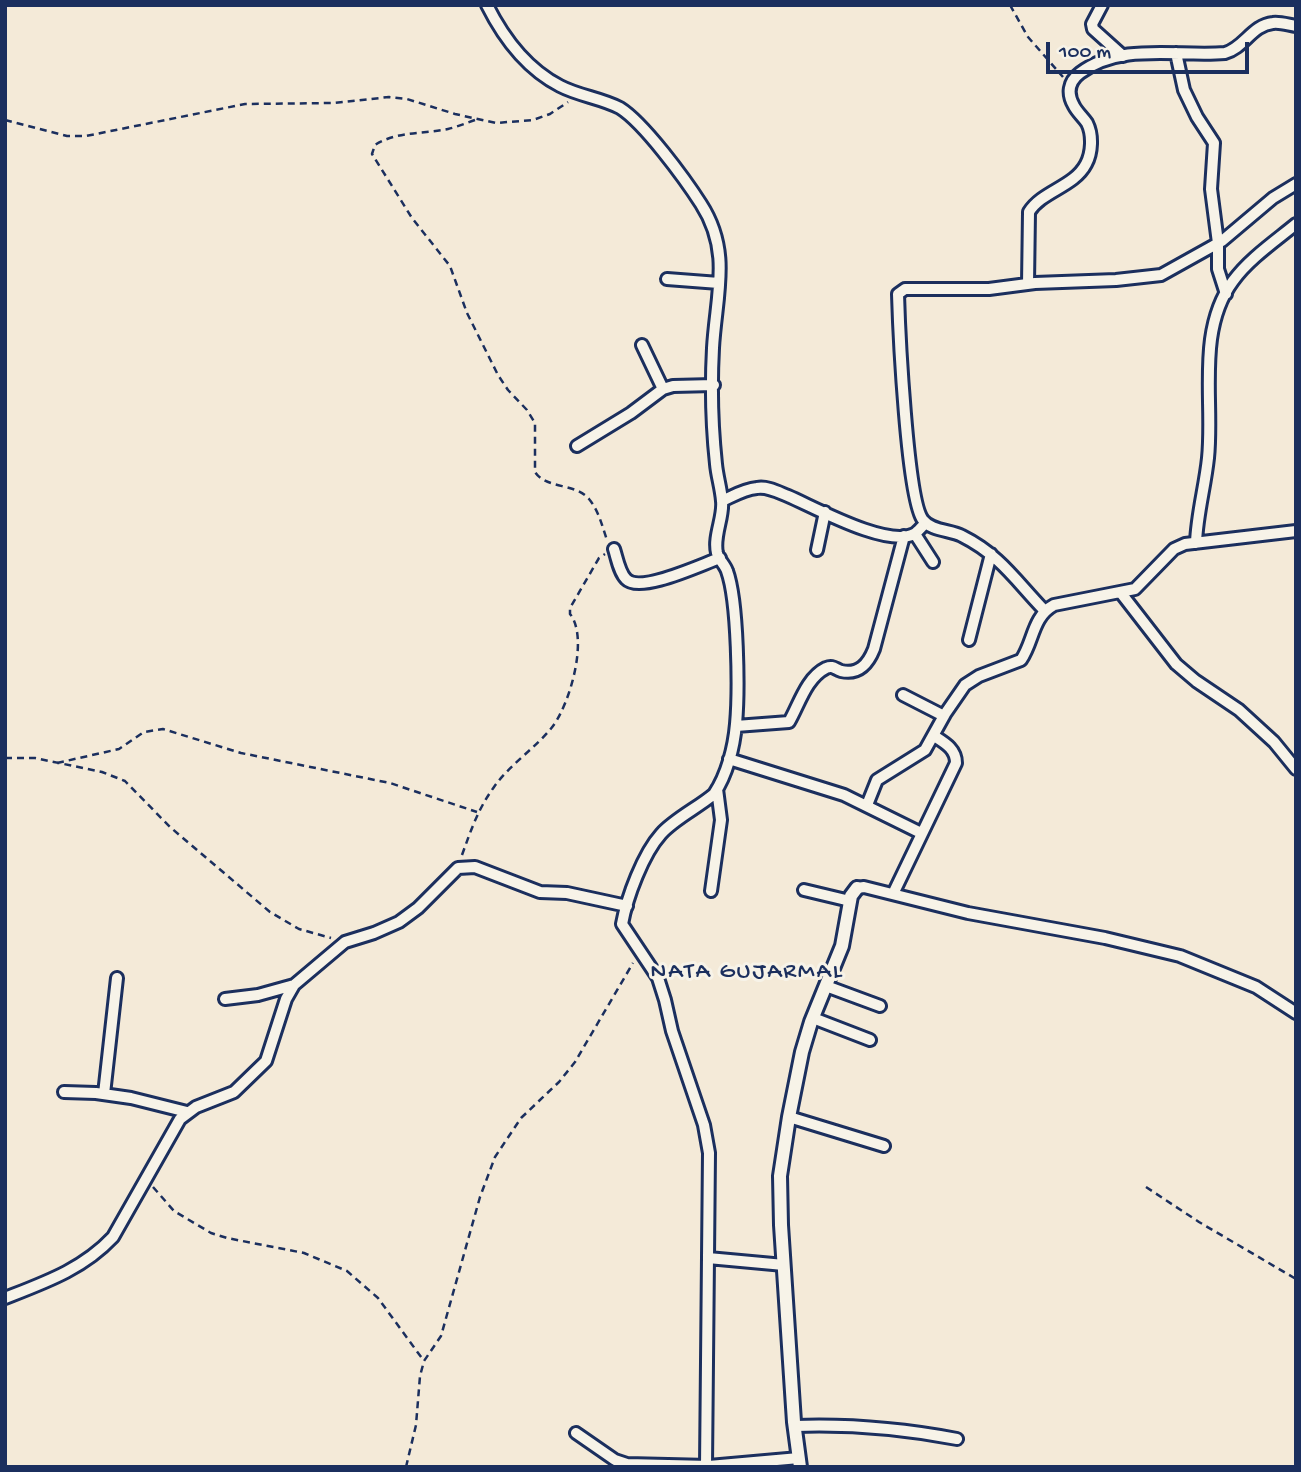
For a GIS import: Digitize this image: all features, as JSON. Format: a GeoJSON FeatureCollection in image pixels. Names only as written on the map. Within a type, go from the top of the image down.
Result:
{"type":"FeatureCollection","features":[{"type":"Feature","properties":{"kind":"street"},"geometry":{"type":"LineString","coordinates":[[487,5],[499,29],[526,59],[561,87],[618,107],[634,119],[671,163],[701,205],[714,228],[720,253],[713,349],[715,462],[722,502],[716,551],[727,571],[734,615],[736,726],[729,759],[717,789],[699,807],[663,832],[648,855],[622,924],[658,978],[675,1041],[704,1125],[709,1153],[706,1466]]}},
{"type":"Feature","properties":{"kind":"street"},"geometry":{"type":"LineString","coordinates":[[1102,5],[1092,24],[1093,29],[1123,56]]}},
{"type":"Feature","properties":{"kind":"street"},"geometry":{"type":"LineString","coordinates":[[1028,284],[1029,212],[1035,203],[1069,181],[1085,166],[1090,150],[1087,123],[1073,104],[1069,93],[1074,77],[1086,69],[1123,56],[1149,53],[1225,53],[1233,51],[1257,28],[1273,23],[1296,26]]}},
{"type":"Feature","properties":{"kind":"street"},"geometry":{"type":"LineString","coordinates":[[1177,53],[1184,90],[1197,117],[1214,142],[1210,190],[1218,243],[1218,269],[1226,294]]}},
{"type":"Feature","properties":{"kind":"street"},"geometry":{"type":"LineString","coordinates":[[1044,610],[1007,566],[963,537],[926,523],[917,505],[898,294],[905,289],[989,289],[1161,275],[1218,243],[1273,198],[1296,184]]}},
{"type":"Feature","properties":{"kind":"street"},"geometry":{"type":"LineString","coordinates":[[1196,543],[1208,457],[1211,346],[1220,305],[1231,283],[1245,266],[1296,224]]}},
{"type":"Feature","properties":{"kind":"street"},"geometry":{"type":"LineString","coordinates":[[667,279],[719,283]]}},
{"type":"Feature","properties":{"kind":"street"},"geometry":{"type":"LineString","coordinates":[[642,345],[663,389]]}},
{"type":"Feature","properties":{"kind":"street"},"geometry":{"type":"LineString","coordinates":[[577,446],[631,413],[663,389],[673,386],[714,385]]}},
{"type":"Feature","properties":{"kind":"street"},"geometry":{"type":"LineString","coordinates":[[722,502],[758,487],[782,494],[874,533],[909,535],[933,562]]}},
{"type":"Feature","properties":{"kind":"street"},"geometry":{"type":"LineString","coordinates":[[817,550],[825,512]]}},
{"type":"Feature","properties":{"kind":"street"},"geometry":{"type":"LineString","coordinates":[[736,726],[789,722],[812,681],[824,669],[831,667],[843,671],[858,670],[866,665],[874,649],[909,535],[926,523]]}},
{"type":"Feature","properties":{"kind":"street"},"geometry":{"type":"LineString","coordinates":[[867,805],[877,780],[925,750],[965,685],[993,670],[1021,660],[1044,610],[1054,605],[1135,589],[1174,549],[1196,543],[1296,531]]}},
{"type":"Feature","properties":{"kind":"street"},"geometry":{"type":"LineString","coordinates":[[614,549],[621,570],[632,583],[652,582],[719,558]]}},
{"type":"Feature","properties":{"kind":"street"},"geometry":{"type":"LineString","coordinates":[[969,640],[991,554]]}},
{"type":"Feature","properties":{"kind":"street"},"geometry":{"type":"LineString","coordinates":[[1121,593],[1176,664],[1239,710],[1274,742],[1296,769]]}},
{"type":"Feature","properties":{"kind":"street"},"geometry":{"type":"LineString","coordinates":[[903,695],[944,716]]}},
{"type":"Feature","properties":{"kind":"street"},"geometry":{"type":"LineString","coordinates":[[893,894],[957,763],[951,747],[934,736]]}},
{"type":"Feature","properties":{"kind":"street"},"geometry":{"type":"LineString","coordinates":[[729,759],[819,786],[867,805],[921,833]]}},
{"type":"Feature","properties":{"kind":"street"},"geometry":{"type":"LineString","coordinates":[[711,891],[720,821],[717,789]]}},
{"type":"Feature","properties":{"kind":"street"},"geometry":{"type":"LineString","coordinates":[[5,1298],[59,1277],[101,1250],[113,1237],[180,1119],[187,1112],[234,1092],[266,1061],[286,999],[295,985],[345,942],[399,922],[430,898],[458,868],[475,867],[540,892],[567,893],[627,905]]}},
{"type":"Feature","properties":{"kind":"street"},"geometry":{"type":"LineString","coordinates":[[576,1433],[615,1461],[627,1464],[706,1466],[799,1462],[781,1225],[780,1176],[802,1052],[846,933],[850,901],[857,888],[864,887],[968,913],[1180,956],[1256,987],[1296,1013]]}},
{"type":"Feature","properties":{"kind":"street"},"geometry":{"type":"LineString","coordinates":[[804,890],[850,901]]}},
{"type":"Feature","properties":{"kind":"street"},"geometry":{"type":"LineString","coordinates":[[104,1094],[117,978]]}},
{"type":"Feature","properties":{"kind":"street"},"geometry":{"type":"LineString","coordinates":[[225,999],[258,995],[295,985]]}},
{"type":"Feature","properties":{"kind":"street"},"geometry":{"type":"LineString","coordinates":[[827,986],[880,1006]]}},
{"type":"Feature","properties":{"kind":"street"},"geometry":{"type":"LineString","coordinates":[[813,1018],[870,1040]]}},
{"type":"Feature","properties":{"kind":"street"},"geometry":{"type":"LineString","coordinates":[[64,1093],[104,1094],[187,1112]]}},
{"type":"Feature","properties":{"kind":"street"},"geometry":{"type":"LineString","coordinates":[[789,1117],[884,1146]]}},
{"type":"Feature","properties":{"kind":"street"},"geometry":{"type":"LineString","coordinates":[[708,1258],[784,1265]]}},
{"type":"Feature","properties":{"kind":"street"},"geometry":{"type":"LineString","coordinates":[[795,1426],[835,1424],[914,1431],[957,1439]]}},
{"type":"Feature","properties":{"kind":"path"},"geometry":{"type":"LineString","coordinates":[[1010,5],[1028,37],[1070,84]]}},
{"type":"Feature","properties":{"kind":"path"},"geometry":{"type":"LineString","coordinates":[[5,120],[67,136],[86,136],[245,104],[356,102],[389,97],[407,99],[475,120],[496,123],[533,120],[550,114],[577,92]]}},
{"type":"Feature","properties":{"kind":"path"},"geometry":{"type":"LineString","coordinates":[[458,868],[477,812],[509,767],[552,726],[564,706],[575,669],[577,649],[575,621],[570,614],[570,608],[598,558],[614,549],[588,497],[572,488],[537,476],[535,423],[498,375],[467,313],[450,266],[412,218],[373,154],[375,145],[382,140],[412,133],[447,130],[475,120]]}},
{"type":"Feature","properties":{"kind":"path"},"geometry":{"type":"LineString","coordinates":[[57,763],[119,749],[144,732],[163,729],[252,755],[390,783],[477,812]]}},
{"type":"Feature","properties":{"kind":"path"},"geometry":{"type":"LineString","coordinates":[[5,758],[35,758],[102,772],[125,781],[176,832],[271,912],[299,929],[345,942]]}},
{"type":"Feature","properties":{"kind":"path"},"geometry":{"type":"LineString","coordinates":[[406,1467],[416,1426],[420,1376],[424,1361],[441,1336],[480,1197],[495,1157],[521,1118],[559,1082],[575,1062],[639,950]]}},
{"type":"Feature","properties":{"kind":"path"},"geometry":{"type":"LineString","coordinates":[[145,1182],[153,1186],[174,1210],[211,1233],[304,1253],[347,1271],[378,1298],[424,1361]]}},
{"type":"Feature","properties":{"kind":"path"},"geometry":{"type":"LineString","coordinates":[[1146,1187],[1199,1222],[1296,1279]]}},
{"type":"Feature","properties":{"kind":"district","name":"NATA GUJARMAL"},"geometry":{"type":"Point","coordinates":[747,973]}}]}
